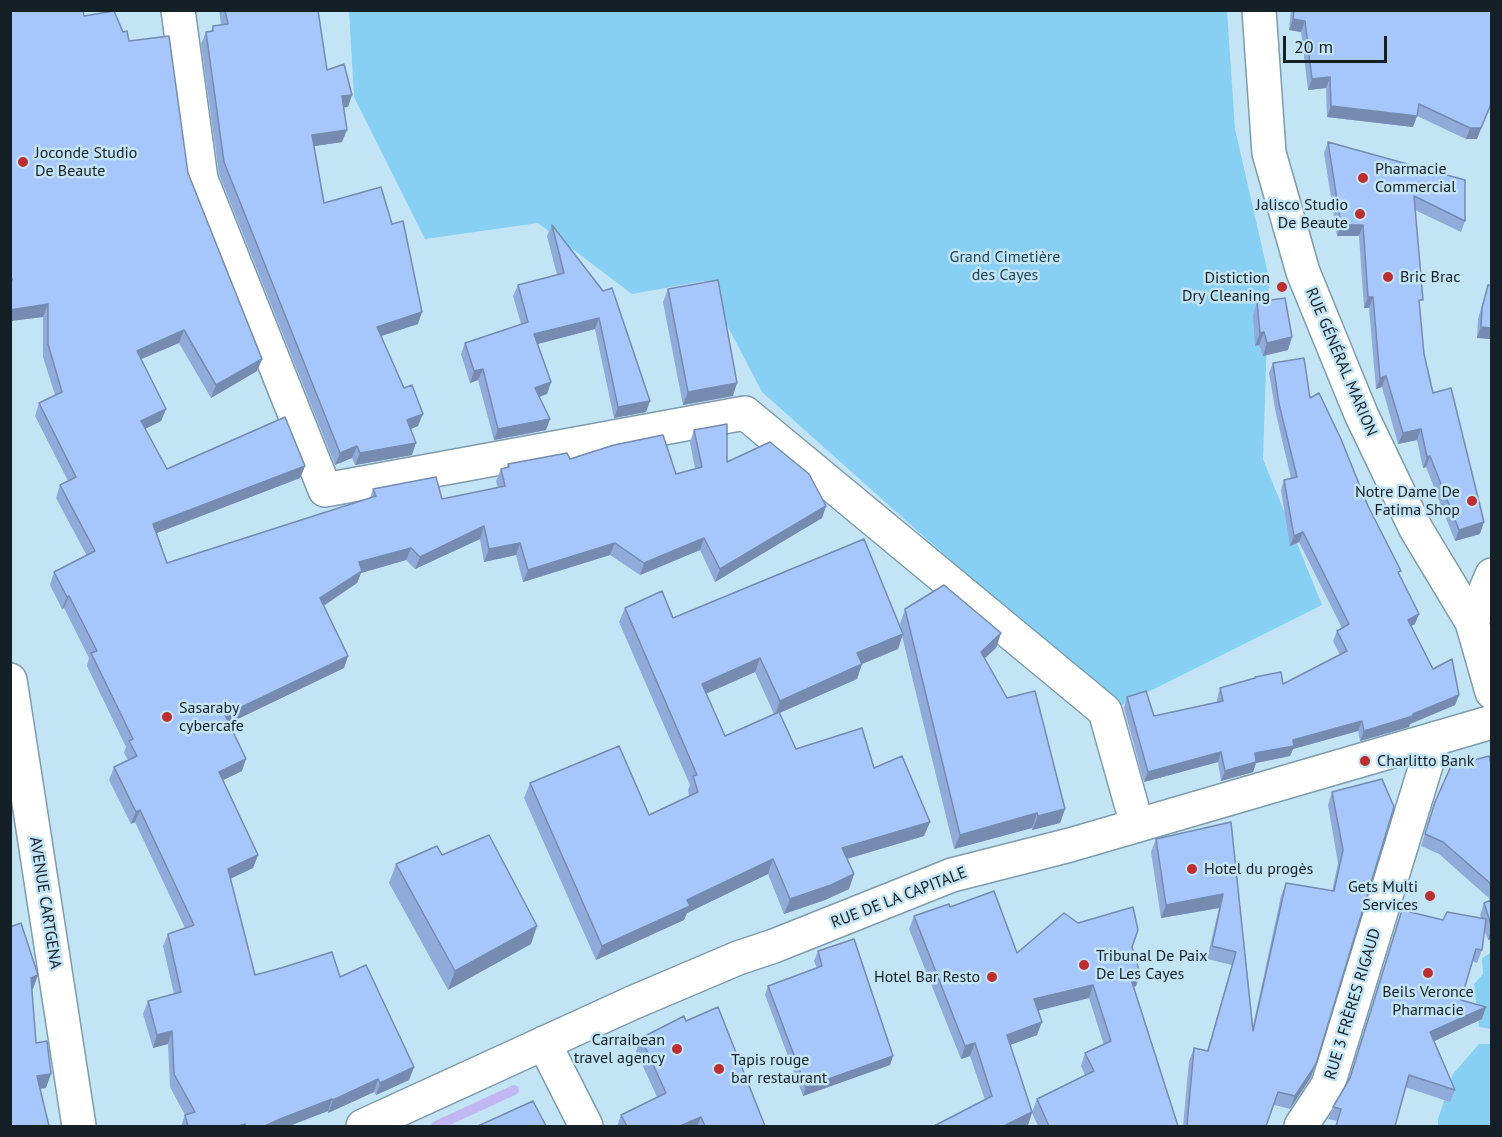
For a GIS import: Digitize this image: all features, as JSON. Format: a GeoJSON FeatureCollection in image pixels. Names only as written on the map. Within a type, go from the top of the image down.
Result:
{"type":"FeatureCollection","features":[{"type":"Feature","properties":{"kind":"street"},"geometry":{"type":"LineString","coordinates":[[178,10],[201,179],[325,490],[745,413],[1105,711],[1137,825]]}},
{"type":"Feature","properties":{"kind":"street","name":"RUE GÉNÉRAL MARION"},"geometry":{"type":"LineString","coordinates":[[1259,10],[1269,153],[1303,272],[1361,414],[1416,529],[1472,622],[1491,692]]}},
{"type":"Feature","properties":{"kind":"street"},"geometry":{"type":"LineString","coordinates":[[1472,622],[1491,575]]}},
{"type":"Feature","properties":{"kind":"street","name":"AVENUE CARTGENA"},"geometry":{"type":"LineString","coordinates":[[10,680],[78,1126]]}},
{"type":"Feature","properties":{"kind":"street","name":"RUE DE LA CAPITALE"},"geometry":{"type":"LineString","coordinates":[[363,1126],[738,958],[774,946],[952,875],[1070,845],[1491,722]]}},
{"type":"Feature","properties":{"kind":"street","name":"RUE 3 FRÈRES RIGAUD"},"geometry":{"type":"LineString","coordinates":[[1301,1126],[1329,1085],[1434,739]]}},
{"type":"Feature","properties":{"kind":"street"},"geometry":{"type":"LineString","coordinates":[[544,1043],[586,1126]]}},
{"type":"Feature","properties":{"kind":"green space","name":"Grand Cimetière des Cayes"},"geometry":{"type":"Polygon","coordinates":[[[349,11],[1227,11],[1235,129],[1269,278],[1263,459],[1322,605],[1116,708],[762,392],[704,281],[632,294],[538,223],[425,239],[354,97],[349,11]]]}},
{"type":"Feature","properties":{"kind":"green space"},"geometry":{"type":"Polygon","coordinates":[[[1491,953],[1491,1029],[1479,1027],[1474,984],[1483,974],[1482,958],[1491,953]]]}},
{"type":"Feature","properties":{"kind":"green space"},"geometry":{"type":"Polygon","coordinates":[[[1479,1044],[1491,1044],[1491,1126],[1438,1126],[1438,1119],[1453,1074],[1479,1044]]]}},
{"type":"Feature","properties":{"kind":"building"},"geometry":{"type":"Polygon","coordinates":[[[10,10],[83,10],[84,16],[114,11],[123,32],[127,31],[129,41],[169,36],[188,173],[262,359],[216,385],[184,330],[137,351],[166,409],[141,421],[167,469],[285,417],[305,466],[153,524],[167,563],[376,496],[373,489],[436,477],[442,499],[505,486],[501,469],[509,467],[508,464],[567,453],[570,459],[614,445],[663,435],[676,474],[702,467],[694,430],[727,424],[727,462],[770,442],[809,474],[826,506],[720,569],[704,538],[644,563],[615,543],[528,570],[520,543],[489,549],[484,526],[420,557],[411,548],[359,562],[362,571],[320,598],[348,656],[225,715],[246,759],[219,772],[258,855],[228,869],[255,975],[332,952],[340,977],[366,965],[414,1067],[380,1083],[378,1079],[333,1100],[265,1126],[246,1126],[245,1124],[188,1126],[185,1115],[195,1112],[174,1074],[172,1031],[157,1035],[148,1001],[181,992],[168,934],[194,925],[140,810],[136,812],[114,767],[137,756],[129,741],[133,739],[91,653],[97,651],[54,572],[95,551],[60,485],[76,477],[39,403],[62,392],[48,344],[48,304],[10,310],[10,280],[12,280],[10,272],[10,10]]]}},
{"type":"Feature","properties":{"kind":"building"},"geometry":{"type":"Polygon","coordinates":[[[225,10],[318,10],[327,70],[344,64],[352,95],[342,96],[347,130],[312,135],[324,203],[381,187],[392,224],[403,221],[422,312],[377,327],[404,388],[412,385],[423,414],[407,420],[416,443],[360,453],[357,446],[340,453],[224,162],[206,32],[213,31],[213,26],[228,24],[225,10]]]}},
{"type":"Feature","properties":{"kind":"building"},"geometry":{"type":"Polygon","coordinates":[[[1294,10],[1491,10],[1491,104],[1481,128],[1470,128],[1419,104],[1417,116],[1331,106],[1330,77],[1312,79],[1305,21],[1293,19],[1294,10]]]}},
{"type":"Feature","properties":{"kind":"building"},"geometry":{"type":"Polygon","coordinates":[[[1328,142],[1465,180],[1465,221],[1414,196],[1423,300],[1419,300],[1424,354],[1433,393],[1451,388],[1484,522],[1459,530],[1430,456],[1427,457],[1421,429],[1403,433],[1386,376],[1380,378],[1373,297],[1368,297],[1363,225],[1341,225],[1328,142]]]}},
{"type":"Feature","properties":{"kind":"building"},"geometry":{"type":"Polygon","coordinates":[[[552,225],[603,291],[612,288],[650,401],[618,407],[599,318],[534,334],[551,382],[535,388],[550,419],[498,429],[483,369],[474,371],[465,343],[528,322],[518,285],[564,273],[552,225]]]}},
{"type":"Feature","properties":{"kind":"building"},"geometry":{"type":"Polygon","coordinates":[[[718,280],[737,383],[688,392],[668,289],[718,280]]]}},
{"type":"Feature","properties":{"kind":"building"},"geometry":{"type":"Polygon","coordinates":[[[1488,285],[1491,285],[1491,328],[1481,327],[1482,308],[1488,285]]]}},
{"type":"Feature","properties":{"kind":"building"},"geometry":{"type":"Polygon","coordinates":[[[1285,298],[1292,337],[1267,343],[1264,332],[1260,333],[1257,302],[1285,298]]]}},
{"type":"Feature","properties":{"kind":"building"},"geometry":{"type":"Polygon","coordinates":[[[1304,358],[1310,398],[1319,393],[1341,439],[1368,506],[1401,571],[1398,572],[1419,614],[1408,620],[1433,669],[1452,659],[1459,695],[1413,714],[1413,716],[1364,731],[1362,721],[1293,740],[1294,746],[1255,753],[1256,762],[1225,771],[1221,752],[1148,772],[1127,697],[1146,691],[1154,716],[1223,701],[1220,688],[1255,677],[1281,672],[1283,684],[1347,651],[1337,631],[1349,624],[1303,532],[1294,536],[1284,480],[1297,477],[1279,404],[1273,363],[1304,358]]]}},
{"type":"Feature","properties":{"kind":"building"},"geometry":{"type":"Polygon","coordinates":[[[864,539],[903,634],[857,653],[862,664],[780,701],[760,658],[702,684],[725,736],[779,712],[796,749],[862,728],[874,768],[902,756],[930,822],[842,848],[854,874],[831,885],[790,899],[773,859],[687,900],[690,906],[602,946],[530,783],[619,746],[649,815],[698,792],[693,776],[697,775],[625,608],[662,591],[673,618],[864,539]]]}},
{"type":"Feature","properties":{"kind":"building"},"geometry":{"type":"Polygon","coordinates":[[[944,585],[1001,633],[981,652],[1007,698],[1035,691],[1065,809],[1038,816],[1037,813],[960,835],[905,609],[944,585]]]}},
{"type":"Feature","properties":{"kind":"building"},"geometry":{"type":"Polygon","coordinates":[[[1489,756],[1491,763],[1491,884],[1443,842],[1425,834],[1435,802],[1451,766],[1489,756]]]}},
{"type":"Feature","properties":{"kind":"building"},"geometry":{"type":"Polygon","coordinates":[[[1382,779],[1394,807],[1316,1064],[1295,1096],[1278,1092],[1266,1126],[1187,1126],[1194,1048],[1208,1051],[1236,952],[1212,946],[1223,894],[1166,905],[1156,839],[1231,822],[1253,1031],[1286,883],[1334,891],[1343,850],[1332,792],[1382,779]]]}},
{"type":"Feature","properties":{"kind":"building"},"geometry":{"type":"Polygon","coordinates":[[[489,835],[537,926],[455,971],[396,864],[437,846],[442,855],[489,835]]]}},
{"type":"Feature","properties":{"kind":"building"},"geometry":{"type":"Polygon","coordinates":[[[994,891],[1017,953],[1064,913],[1078,923],[1133,907],[1138,930],[1132,947],[1140,973],[1130,976],[1178,1126],[1049,1126],[1037,1099],[1094,1071],[1085,1053],[1111,1041],[1093,985],[1034,999],[1042,1022],[1007,1035],[1032,1112],[1004,1126],[934,1126],[992,1096],[975,1043],[965,1046],[914,916],[949,904],[950,907],[994,891]]]}},
{"type":"Feature","properties":{"kind":"building"},"geometry":{"type":"Polygon","coordinates":[[[1491,900],[1491,925],[1484,903],[1491,900]]]}},
{"type":"Feature","properties":{"kind":"building"},"geometry":{"type":"Polygon","coordinates":[[[1402,910],[1443,920],[1447,912],[1486,919],[1482,950],[1476,949],[1461,1000],[1486,1007],[1430,1032],[1455,1090],[1409,1075],[1395,1126],[1336,1126],[1341,1109],[1333,1107],[1350,1078],[1402,910]]]}},
{"type":"Feature","properties":{"kind":"building"},"geometry":{"type":"Polygon","coordinates":[[[21,923],[38,975],[31,978],[36,1043],[47,1041],[51,1074],[37,1076],[49,1126],[10,1126],[10,927],[21,923]]]}},
{"type":"Feature","properties":{"kind":"building"},"geometry":{"type":"Polygon","coordinates":[[[854,939],[893,1056],[806,1087],[768,986],[822,966],[818,951],[854,939]]]}},
{"type":"Feature","properties":{"kind":"building"},"geometry":{"type":"Polygon","coordinates":[[[718,1007],[765,1126],[705,1126],[701,1117],[680,1126],[627,1126],[621,1115],[666,1093],[641,1038],[684,1016],[686,1021],[718,1007]]]}},
{"type":"Feature","properties":{"kind":"building"},"geometry":{"type":"Polygon","coordinates":[[[533,1101],[546,1126],[478,1126],[533,1101]]]}},
{"type":"Feature","properties":{"kind":"waterway"},"geometry":{"type":"LineString","coordinates":[[436,1126],[514,1090]]}},
{"type":"Feature","properties":{"kind":"place","name":"Joconde Studio De Beaute"},"geometry":{"type":"Point","coordinates":[23,162]}},
{"type":"Feature","properties":{"kind":"place","name":"Pharmacie Commercial"},"geometry":{"type":"Point","coordinates":[1363,178]}},
{"type":"Feature","properties":{"kind":"place","name":"Jalisco Studio De Beaute"},"geometry":{"type":"Point","coordinates":[1360,214]}},
{"type":"Feature","properties":{"kind":"place","name":"Bric Brac"},"geometry":{"type":"Point","coordinates":[1388,277]}},
{"type":"Feature","properties":{"kind":"place","name":"Distiction Dry Cleaning"},"geometry":{"type":"Point","coordinates":[1282,287]}},
{"type":"Feature","properties":{"kind":"place","name":"Notre Dame De Fatima Shop"},"geometry":{"type":"Point","coordinates":[1472,501]}},
{"type":"Feature","properties":{"kind":"place","name":"Sasaraby cybercafe"},"geometry":{"type":"Point","coordinates":[167,717]}},
{"type":"Feature","properties":{"kind":"place","name":"Charlitto Bank"},"geometry":{"type":"Point","coordinates":[1365,761]}},
{"type":"Feature","properties":{"kind":"place","name":"Hotel du progès"},"geometry":{"type":"Point","coordinates":[1192,869]}},
{"type":"Feature","properties":{"kind":"place","name":"Gets Multi Services"},"geometry":{"type":"Point","coordinates":[1430,896]}},
{"type":"Feature","properties":{"kind":"place","name":"Tribunal De Paix De Les Cayes"},"geometry":{"type":"Point","coordinates":[1084,965]}},
{"type":"Feature","properties":{"kind":"place","name":"Beils Veronce Pharmacie"},"geometry":{"type":"Point","coordinates":[1428,973]}},
{"type":"Feature","properties":{"kind":"place","name":"Hotel Bar Resto"},"geometry":{"type":"Point","coordinates":[992,977]}},
{"type":"Feature","properties":{"kind":"place","name":"Carraibean travel agency"},"geometry":{"type":"Point","coordinates":[677,1049]}},
{"type":"Feature","properties":{"kind":"place","name":"Tapis rouge bar restaurant"},"geometry":{"type":"Point","coordinates":[719,1069]}}]}
